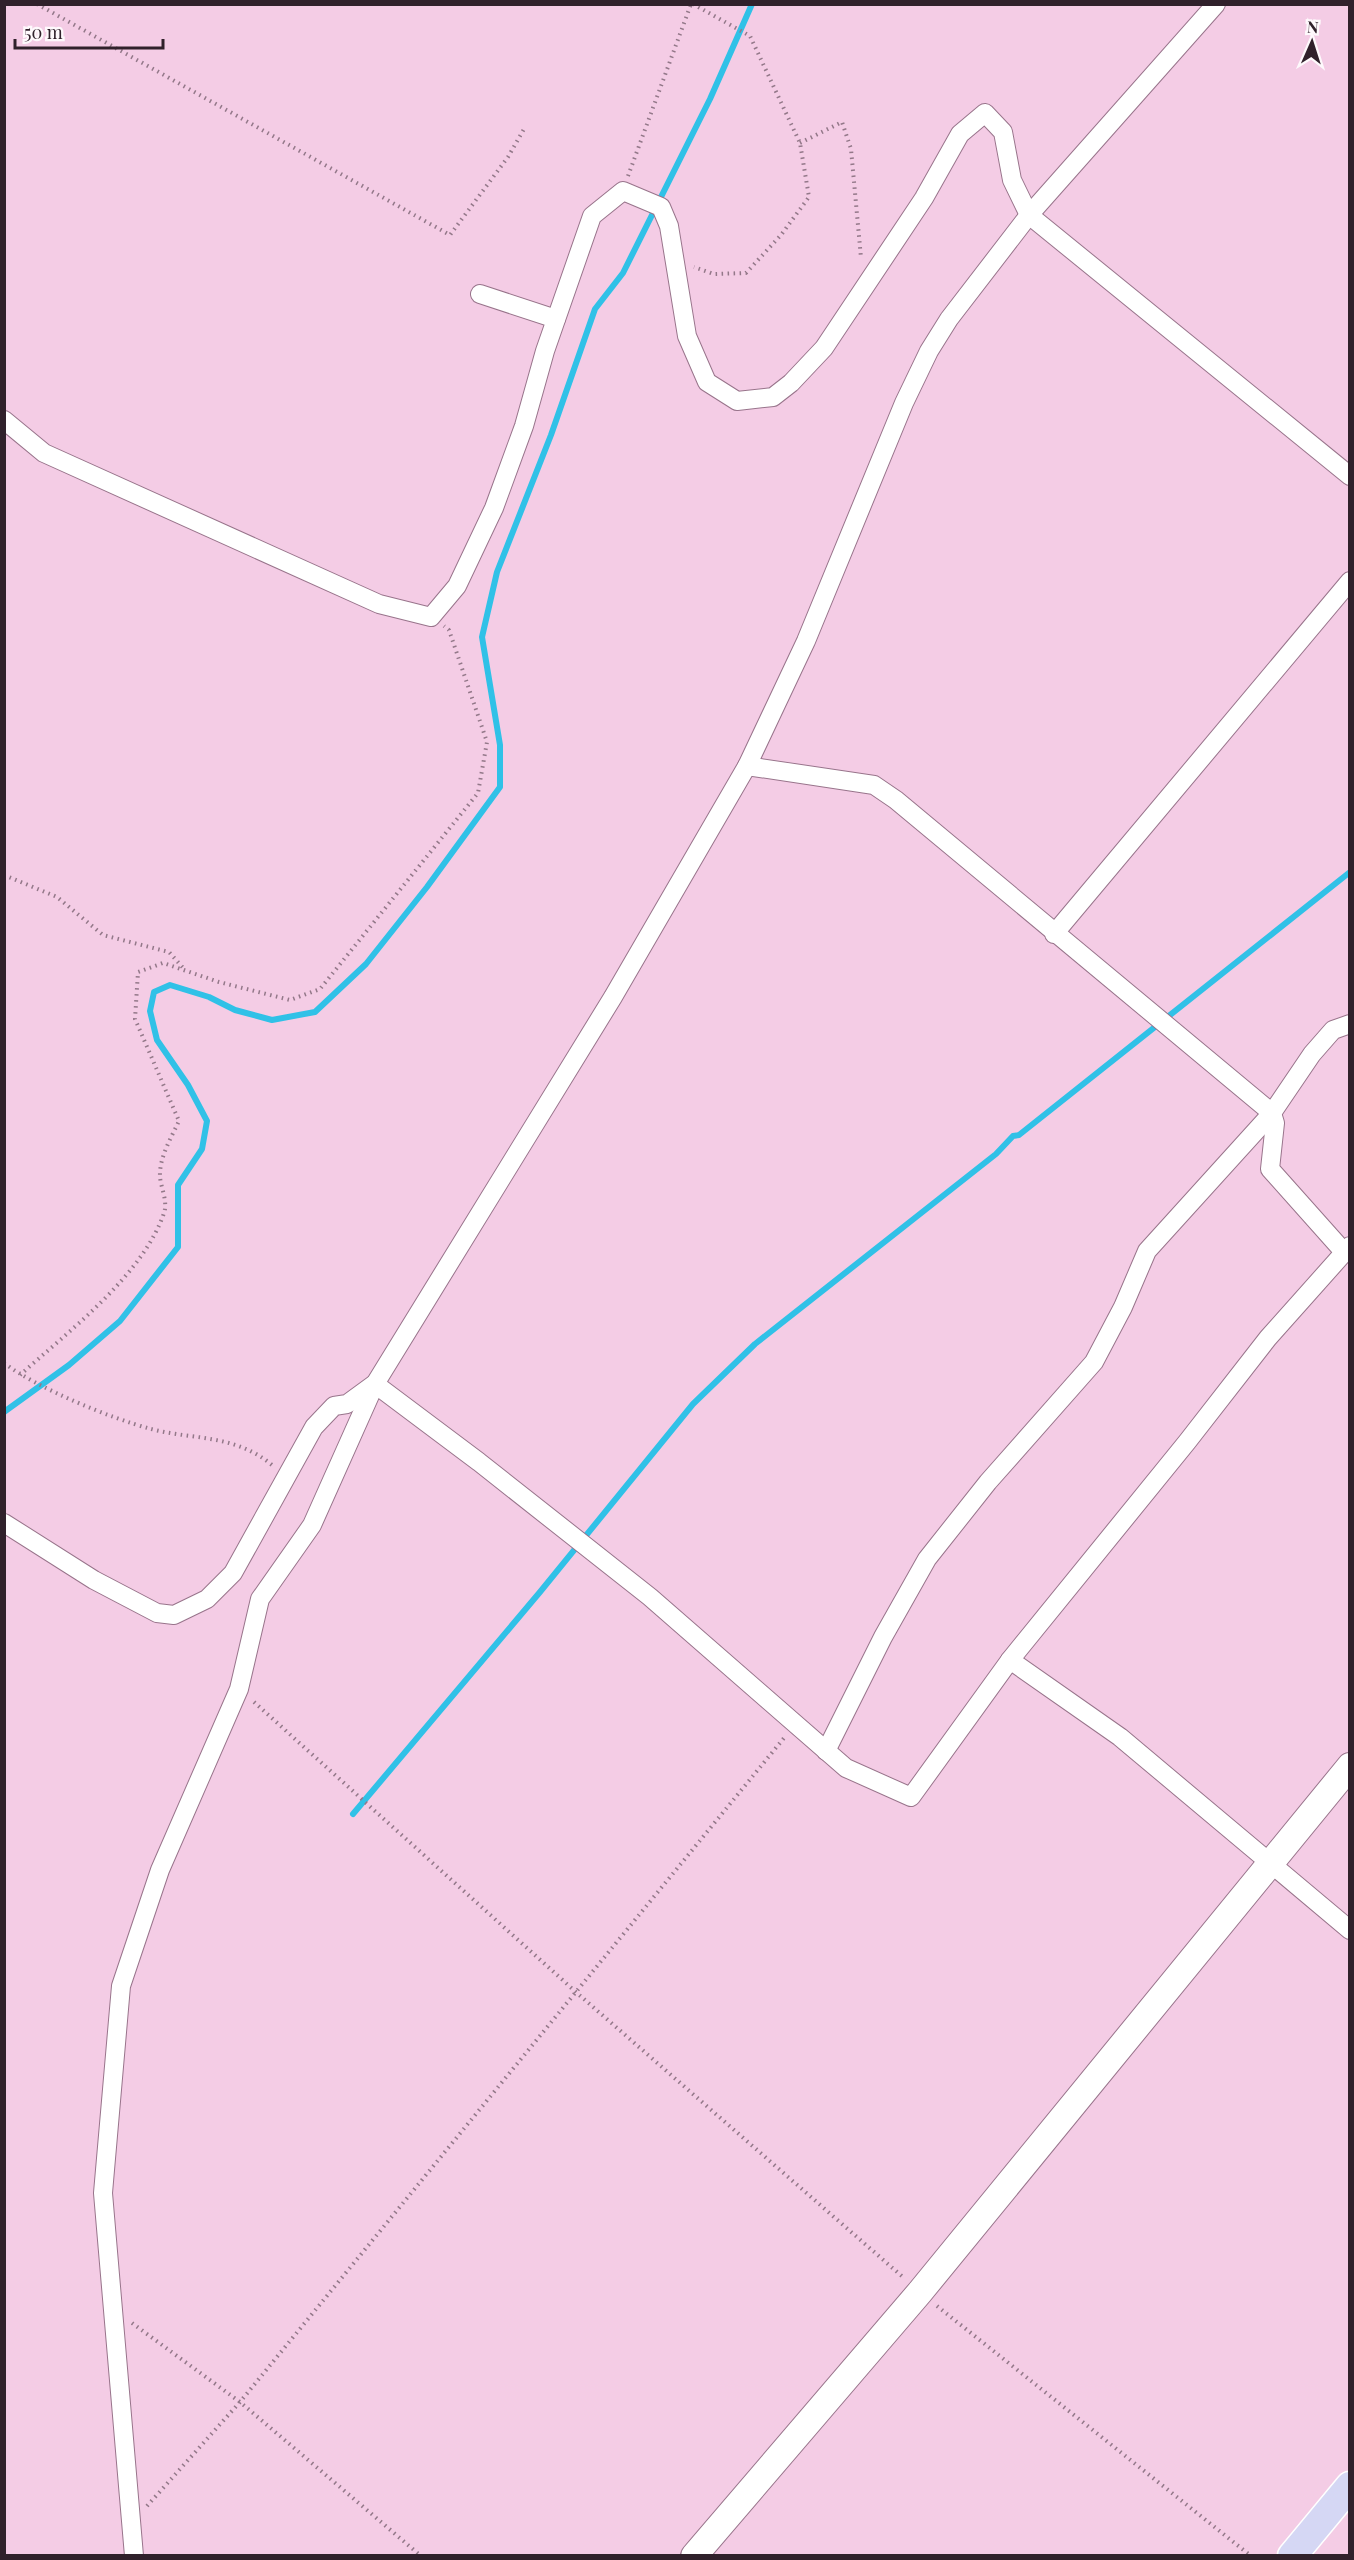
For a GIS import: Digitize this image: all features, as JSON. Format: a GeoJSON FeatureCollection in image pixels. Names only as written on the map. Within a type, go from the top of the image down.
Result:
{"type":"FeatureCollection","features":[{"type":"Feature","properties":{"kind":"main road"},"geometry":{"type":"LineString","coordinates":[[1292,2556],[1350,2486]]}},
{"type":"Feature","properties":{"kind":"street"},"geometry":{"type":"LineString","coordinates":[[134,2556],[115,2310],[103,2193],[121,1986],[160,1870],[239,1689],[260,1599],[312,1525],[375,1384],[613,997],[747,766],[806,641],[904,404],[929,351],[949,319],[1029,215],[1216,4]]}},
{"type":"Feature","properties":{"kind":"street"},"geometry":{"type":"LineString","coordinates":[[4,420],[44,453],[379,604],[431,617],[457,586],[494,508],[524,426],[556,319],[592,216],[623,191],[661,207],[669,226],[687,336],[707,382],[737,401],[773,397],[824,348],[924,198],[960,134],[985,112],[1003,132],[1012,180],[1029,215],[1350,476]]}},
{"type":"Feature","properties":{"kind":"street"},"geometry":{"type":"LineString","coordinates":[[480,294],[556,319]]}},
{"type":"Feature","properties":{"kind":"street"},"geometry":{"type":"LineString","coordinates":[[1054,934],[1350,581]]}},
{"type":"Feature","properties":{"kind":"street"},"geometry":{"type":"LineString","coordinates":[[375,1384],[479,1462],[650,1597],[846,1768],[910,1797],[1010,1660],[1187,1442],[1268,1338],[1347,1249],[1270,1169],[1275,1123],[1272,1113],[1054,934],[896,800],[874,786],[747,766]]}},
{"type":"Feature","properties":{"kind":"street"},"geometry":{"type":"LineString","coordinates":[[826,1751],[883,1637],[927,1559],[988,1482],[1094,1362],[1123,1307],[1147,1251],[1272,1113],[1312,1054],[1333,1030],[1350,1024]]}},
{"type":"Feature","properties":{"kind":"street"},"geometry":{"type":"LineString","coordinates":[[4,1524],[94,1580],[157,1613],[174,1615],[207,1599],[233,1572],[314,1427],[334,1406],[347,1404],[375,1384]]}},
{"type":"Feature","properties":{"kind":"street"},"geometry":{"type":"LineString","coordinates":[[1010,1660],[1120,1737],[1350,1930]]}},
{"type":"Feature","properties":{"kind":"street"},"geometry":{"type":"LineString","coordinates":[[694,2556],[920,2292],[1350,1766]]}},
{"type":"Feature","properties":{"kind":"path"},"geometry":{"type":"LineString","coordinates":[[37,4],[450,235],[508,158],[524,129]]}},
{"type":"Feature","properties":{"kind":"path"},"geometry":{"type":"LineString","coordinates":[[623,191],[692,4],[750,36],[800,143],[809,197],[780,236],[746,273],[714,274],[675,261]]}},
{"type":"Feature","properties":{"kind":"path"},"geometry":{"type":"LineString","coordinates":[[784,4],[790,4]]}},
{"type":"Feature","properties":{"kind":"path"},"geometry":{"type":"LineString","coordinates":[[800,143],[842,122],[851,148],[864,288]]}},
{"type":"Feature","properties":{"kind":"path"},"geometry":{"type":"LineString","coordinates":[[20,1375],[118,1286],[159,1228],[165,1209],[160,1175],[166,1150],[178,1121],[135,1019],[138,972],[163,963],[290,999],[320,989],[478,793],[486,742],[449,630],[431,617]]}},
{"type":"Feature","properties":{"kind":"path"},"geometry":{"type":"LineString","coordinates":[[4,875],[57,897],[103,934],[169,952],[186,971]]}},
{"type":"Feature","properties":{"kind":"path"},"geometry":{"type":"LineString","coordinates":[[4,1363],[20,1375],[104,1413],[152,1429],[212,1437],[261,1455],[286,1477]]}},
{"type":"Feature","properties":{"kind":"path"},"geometry":{"type":"LineString","coordinates":[[239,1689],[577,1994],[920,2292],[1251,2556]]}},
{"type":"Feature","properties":{"kind":"path"},"geometry":{"type":"LineString","coordinates":[[133,2522],[240,2402],[577,1994],[795,1724]]}},
{"type":"Feature","properties":{"kind":"path"},"geometry":{"type":"LineString","coordinates":[[115,2310],[240,2402],[421,2556]]}},
{"type":"Feature","properties":{"kind":"waterway"},"geometry":{"type":"LineString","coordinates":[[4,1412],[69,1365],[120,1321],[178,1247],[178,1185],[202,1149],[207,1121],[188,1085],[157,1040],[150,1011],[154,992],[170,985],[209,997],[235,1010],[272,1020],[315,1012],[366,964],[427,887],[500,787],[500,745],[482,637],[497,572],[551,435],[595,309],[623,273],[710,99],[752,4]]}},
{"type":"Feature","properties":{"kind":"waterway"},"geometry":{"type":"LineString","coordinates":[[353,1814],[540,1592],[693,1404],[755,1344],[996,1154],[1013,1136],[1019,1135],[1350,872]]}}]}
